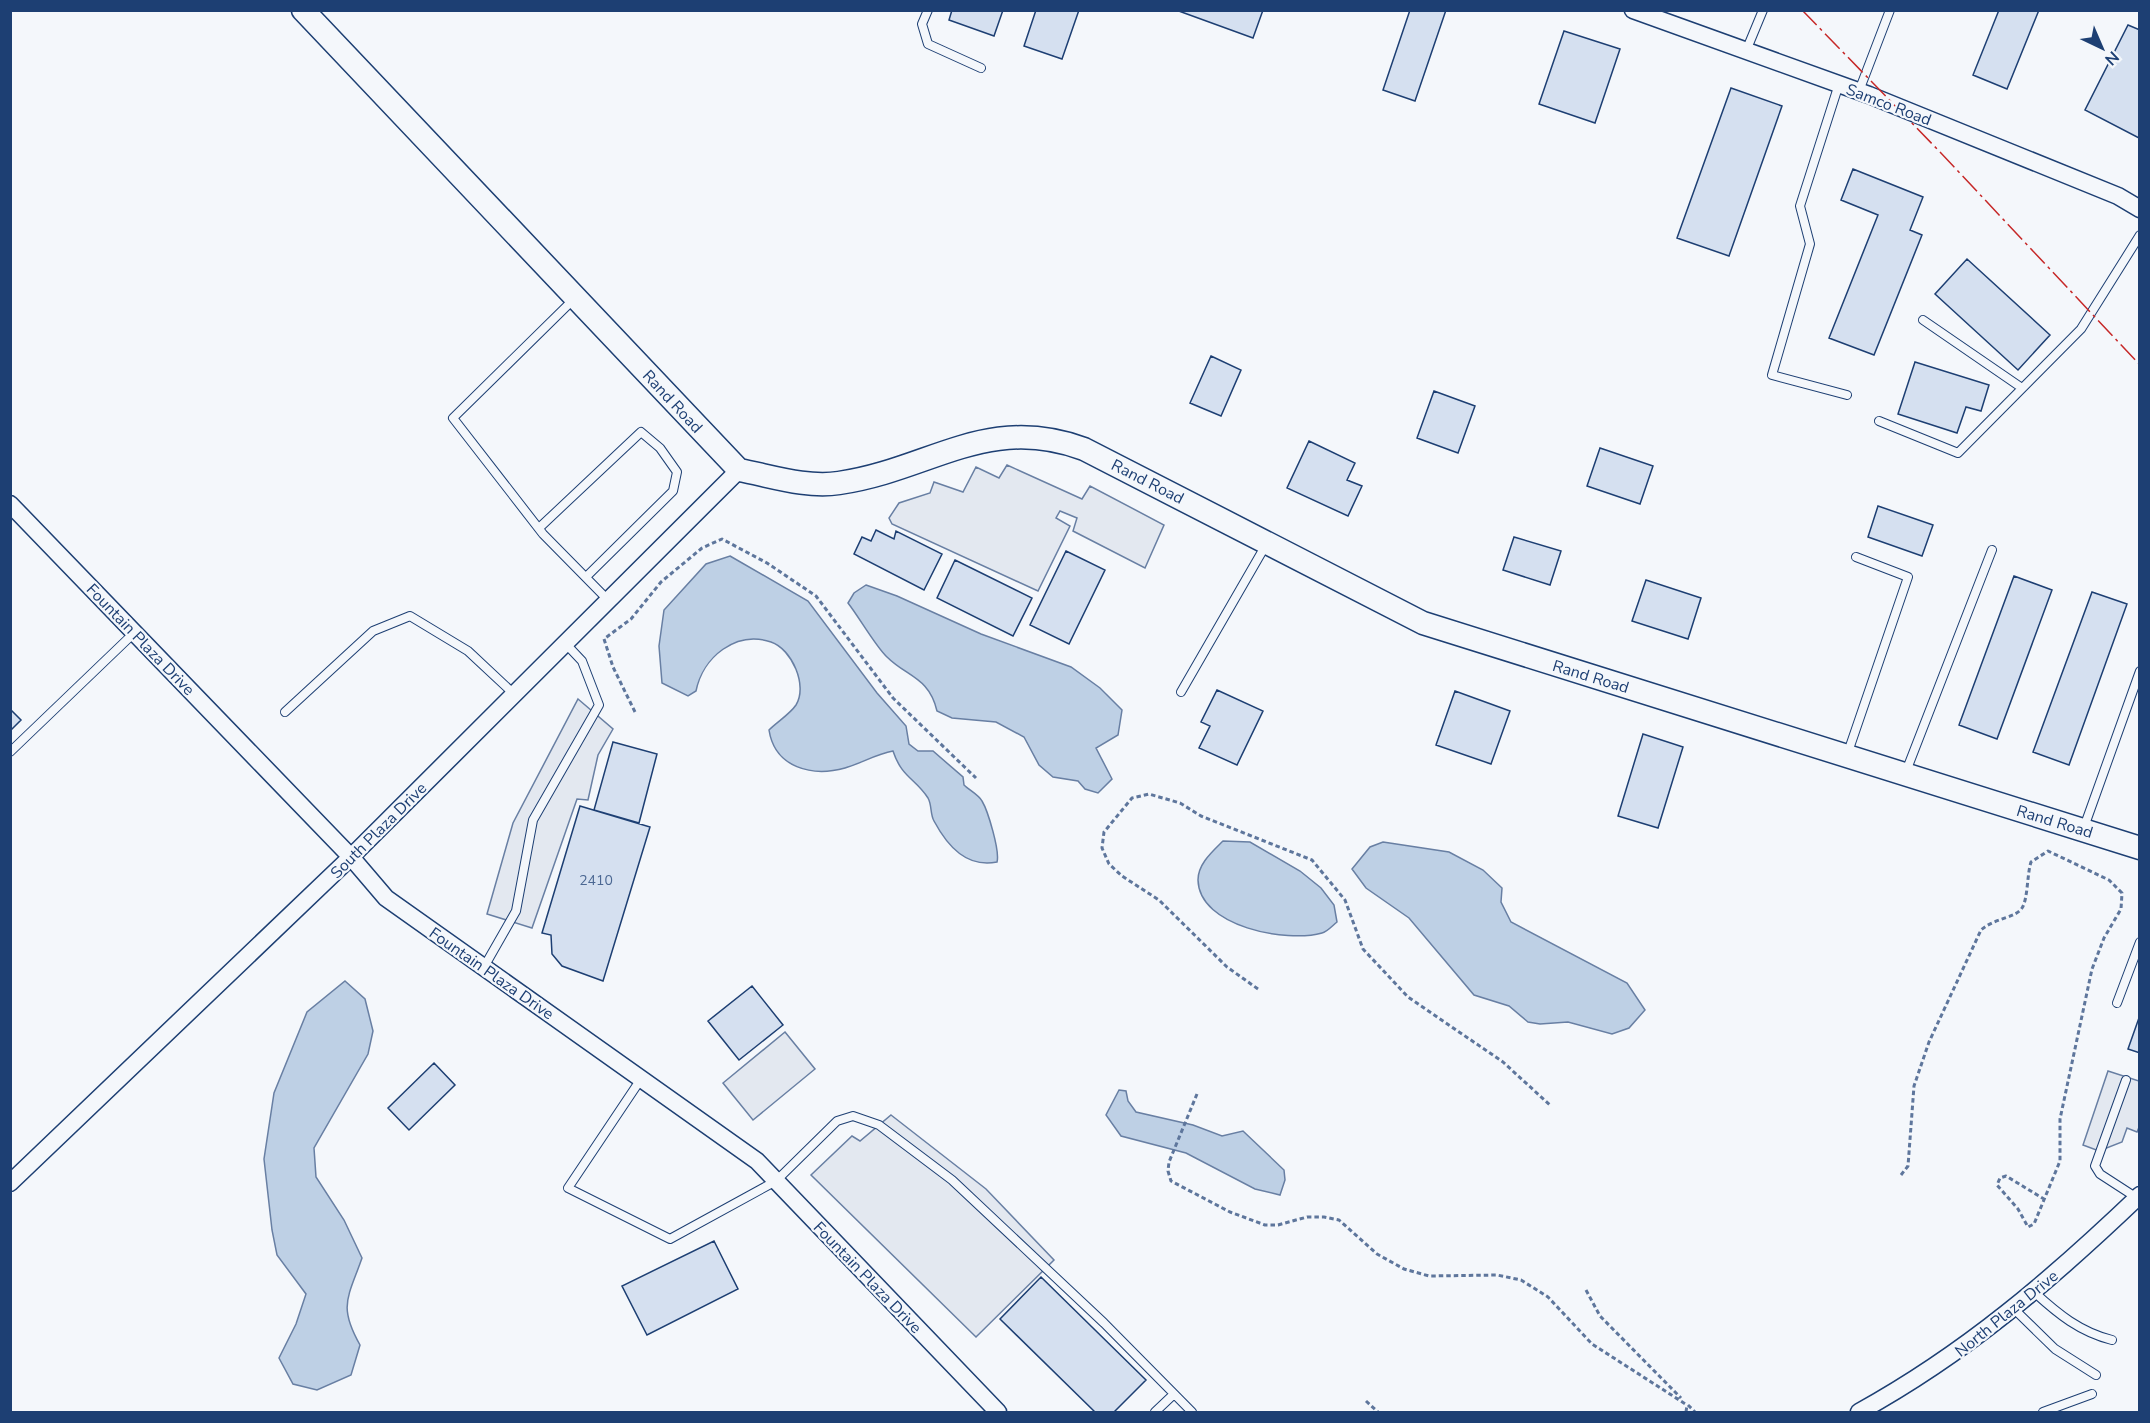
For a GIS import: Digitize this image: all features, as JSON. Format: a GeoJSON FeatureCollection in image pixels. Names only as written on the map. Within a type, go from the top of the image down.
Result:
{"type":"FeatureCollection","features":[{"type":"Feature","properties":{"kind":"street","name":"Rand Road"},"geometry":{"type":"LineString","coordinates":[[303,10],[739,470],[801,482],[835,483],[866,478],[967,443],[997,437],[1057,439],[1083,448],[1424,623],[2139,848]]}},
{"type":"Feature","properties":{"kind":"street","name":"Samco Road"},"geometry":{"type":"LineString","coordinates":[[1633,10],[1858,91],[2118,196],[2139,209]]}},
{"type":"Feature","properties":{"kind":"street","name":"South Plaza Drive"},"geometry":{"type":"LineString","coordinates":[[10,1183],[351,857],[739,470]]}},
{"type":"Feature","properties":{"kind":"street","name":"Fountain Plaza Drive"},"geometry":{"type":"LineString","coordinates":[[10,504],[351,857],[386,898],[757,1161],[998,1413]]}},
{"type":"Feature","properties":{"kind":"street","name":"North Plaza Drive"},"geometry":{"type":"LineString","coordinates":[[1859,1413],[1966,1347],[2034,1292],[2138,1197]]}},
{"type":"Feature","properties":{"kind":"lane"},"geometry":{"type":"LineString","coordinates":[[928,10],[922,24],[928,44],[981,68]]}},
{"type":"Feature","properties":{"kind":"lane"},"geometry":{"type":"LineString","coordinates":[[1746,51],[1763,10]]}},
{"type":"Feature","properties":{"kind":"lane"},"geometry":{"type":"LineString","coordinates":[[1858,91],[1890,10]]}},
{"type":"Feature","properties":{"kind":"lane"},"geometry":{"type":"LineString","coordinates":[[1839,84],[1800,206],[1810,244],[1772,375],[1847,395]]}},
{"type":"Feature","properties":{"kind":"lane"},"geometry":{"type":"LineString","coordinates":[[1879,422],[1958,453],[2081,329],[2139,235]]}},
{"type":"Feature","properties":{"kind":"lane"},"geometry":{"type":"LineString","coordinates":[[575,297],[453,418],[539,528],[609,600]]}},
{"type":"Feature","properties":{"kind":"lane"},"geometry":{"type":"LineString","coordinates":[[1923,320],[2022,388]]}},
{"type":"Feature","properties":{"kind":"lane"},"geometry":{"type":"LineString","coordinates":[[539,528],[641,432],[660,448],[677,472],[673,491],[586,577]]}},
{"type":"Feature","properties":{"kind":"lane"},"geometry":{"type":"LineString","coordinates":[[1181,692],[1267,543]]}},
{"type":"Feature","properties":{"kind":"lane"},"geometry":{"type":"LineString","coordinates":[[1904,774],[1992,550]]}},
{"type":"Feature","properties":{"kind":"lane"},"geometry":{"type":"LineString","coordinates":[[1847,756],[1908,577],[1856,557]]}},
{"type":"Feature","properties":{"kind":"lane"},"geometry":{"type":"LineString","coordinates":[[285,712],[373,631],[410,615],[468,651],[514,694]]}},
{"type":"Feature","properties":{"kind":"lane"},"geometry":{"type":"LineString","coordinates":[[10,752],[134,633]]}},
{"type":"Feature","properties":{"kind":"lane"},"geometry":{"type":"LineString","coordinates":[[484,967],[516,911],[533,820],[598,705],[582,661],[565,643]]}},
{"type":"Feature","properties":{"kind":"lane"},"geometry":{"type":"LineString","coordinates":[[2083,830],[2139,671]]}},
{"type":"Feature","properties":{"kind":"lane"},"geometry":{"type":"LineString","coordinates":[[2117,1003],[2139,942]]}},
{"type":"Feature","properties":{"kind":"lane"},"geometry":{"type":"LineString","coordinates":[[641,1079],[568,1188],[670,1239],[776,1181],[837,1121],[853,1116],[879,1125],[952,1180],[1104,1323],[1192,1413]]}},
{"type":"Feature","properties":{"kind":"lane"},"geometry":{"type":"LineString","coordinates":[[2126,1080],[2095,1166],[2100,1174],[2138,1197]]}},
{"type":"Feature","properties":{"kind":"lane"},"geometry":{"type":"LineString","coordinates":[[2034,1292],[2070,1322],[2094,1336],[2112,1340]]}},
{"type":"Feature","properties":{"kind":"lane"},"geometry":{"type":"LineString","coordinates":[[2013,1308],[2055,1349],[2096,1375]]}},
{"type":"Feature","properties":{"kind":"lane"},"geometry":{"type":"LineString","coordinates":[[1155,1413],[1174,1394]]}},
{"type":"Feature","properties":{"kind":"lane"},"geometry":{"type":"LineString","coordinates":[[2043,1413],[2092,1394]]}},
{"type":"Feature","properties":{"kind":"path"},"geometry":{"type":"LineString","coordinates":[[635,712],[613,667],[604,639],[631,619],[661,582],[677,568],[702,548],[722,539],[767,563],[816,596],[893,698],[976,778]]}},
{"type":"Feature","properties":{"kind":"path"},"geometry":{"type":"LineString","coordinates":[[1258,989],[1227,967],[1160,900],[1122,876],[1109,864],[1102,848],[1104,832],[1132,798],[1149,794],[1180,803],[1201,816],[1312,860],[1345,900],[1363,949],[1392,980],[1436,1018],[1503,1062],[1551,1106]]}},
{"type":"Feature","properties":{"kind":"path"},"geometry":{"type":"LineString","coordinates":[[1901,1175],[1908,1166],[1914,1086],[1929,1042],[1981,930],[1990,921],[2017,913],[2024,906],[2031,862],[2048,851],[2109,880],[2122,893],[2121,909],[2104,938],[2092,969],[2060,1119],[2060,1161],[2034,1224],[2028,1227],[2018,1209],[1997,1185],[2000,1178],[2006,1176],[2044,1199]]}},
{"type":"Feature","properties":{"kind":"path"},"geometry":{"type":"LineString","coordinates":[[1197,1094],[1173,1153],[1168,1171],[1171,1181],[1230,1212],[1265,1225],[1278,1225],[1307,1217],[1339,1220],[1377,1254],[1404,1269],[1429,1276],[1497,1275],[1521,1280],[1548,1297],[1592,1344],[1687,1405]]}},
{"type":"Feature","properties":{"kind":"path"},"geometry":{"type":"LineString","coordinates":[[1586,1290],[1600,1316],[1695,1413]]}},
{"type":"Feature","properties":{"kind":"path"},"geometry":{"type":"LineString","coordinates":[[1366,1401],[1378,1413]]}},
{"type":"Feature","properties":{"kind":"path"},"geometry":{"type":"LineString","coordinates":[[1686,1413],[1687,1405]]}},
{"type":"Feature","properties":{"kind":"shaded area"},"geometry":{"type":"Polygon","coordinates":[[[1007,465],[1082,499],[1090,486],[1164,525],[1145,568],[1073,531],[1077,518],[1060,511],[1056,518],[1070,526],[1038,591],[892,524],[889,518],[899,503],[930,493],[934,482],[963,492],[976,467],[999,478],[1007,465]]]}},
{"type":"Feature","properties":{"kind":"shaded area"},"geometry":{"type":"Polygon","coordinates":[[[578,699],[613,729],[598,755],[588,800],[577,799],[532,928],[487,914],[513,823],[578,699]]]}},
{"type":"Feature","properties":{"kind":"shaded area"},"geometry":{"type":"Polygon","coordinates":[[[785,1032],[815,1069],[753,1120],[723,1083],[785,1032]]]}},
{"type":"Feature","properties":{"kind":"shaded area"},"geometry":{"type":"Polygon","coordinates":[[[2108,1071],[2139,1081],[2140,1125],[2137,1132],[2127,1128],[2122,1142],[2099,1151],[2083,1145],[2108,1071]]]}},
{"type":"Feature","properties":{"kind":"shaded area"},"geometry":{"type":"Polygon","coordinates":[[[891,1115],[986,1189],[1054,1260],[976,1337],[811,1175],[852,1136],[860,1141],[891,1115]]]}},
{"type":"Feature","properties":{"kind":"water"},"geometry":{"type":"Polygon","coordinates":[[[730,556],[808,601],[877,693],[906,726],[909,744],[918,751],[933,751],[963,777],[964,785],[979,797],[984,806],[995,841],[997,862],[976,862],[952,847],[934,821],[928,798],[900,767],[893,751],[833,771],[808,770],[787,761],[773,743],[769,730],[796,705],[800,688],[796,669],[779,646],[758,639],[734,643],[723,649],[706,667],[696,691],[688,696],[662,683],[659,646],[664,610],[706,564],[730,556]]]}},
{"type":"Feature","properties":{"kind":"water"},"geometry":{"type":"Polygon","coordinates":[[[866,585],[897,596],[981,634],[1071,667],[1100,688],[1122,710],[1118,735],[1096,748],[1112,779],[1098,793],[1085,789],[1078,781],[1053,777],[1039,765],[1024,737],[996,722],[952,718],[937,711],[929,691],[883,652],[848,603],[854,593],[866,585]]]}},
{"type":"Feature","properties":{"kind":"water"},"geometry":{"type":"Polygon","coordinates":[[[1223,841],[1250,842],[1300,871],[1321,888],[1334,905],[1337,922],[1322,933],[1288,936],[1247,928],[1228,920],[1213,910],[1202,896],[1198,880],[1200,869],[1206,859],[1223,841]]]}},
{"type":"Feature","properties":{"kind":"water"},"geometry":{"type":"Polygon","coordinates":[[[1383,842],[1449,852],[1483,870],[1502,888],[1501,902],[1511,922],[1627,983],[1645,1010],[1629,1028],[1612,1034],[1568,1022],[1540,1024],[1528,1022],[1509,1006],[1474,995],[1409,918],[1366,888],[1352,869],[1370,847],[1383,842]]]}},
{"type":"Feature","properties":{"kind":"water"},"geometry":{"type":"Polygon","coordinates":[[[345,981],[365,999],[373,1031],[368,1054],[314,1148],[316,1177],[344,1220],[362,1258],[349,1293],[347,1311],[353,1332],[360,1345],[351,1375],[317,1390],[293,1384],[279,1358],[296,1324],[306,1294],[277,1255],[264,1159],[274,1093],[307,1012],[345,981]]]}},
{"type":"Feature","properties":{"kind":"water"},"geometry":{"type":"Polygon","coordinates":[[[1119,1090],[1126,1091],[1128,1101],[1136,1112],[1193,1125],[1222,1136],[1243,1131],[1284,1170],[1285,1180],[1280,1195],[1255,1189],[1186,1153],[1121,1136],[1106,1115],[1119,1090]]]}},
{"type":"Feature","properties":{"kind":"building"},"geometry":{"type":"Polygon","coordinates":[[[952,10],[1003,10],[994,36],[949,20],[952,10]]]}},
{"type":"Feature","properties":{"kind":"building"},"geometry":{"type":"Polygon","coordinates":[[[1036,10],[1079,10],[1062,59],[1024,46],[1036,10]]]}},
{"type":"Feature","properties":{"kind":"building"},"geometry":{"type":"Polygon","coordinates":[[[1176,10],[1263,10],[1253,38],[1176,10]]]}},
{"type":"Feature","properties":{"kind":"building"},"geometry":{"type":"Polygon","coordinates":[[[1410,10],[1446,10],[1415,101],[1383,90],[1410,10]]]}},
{"type":"Feature","properties":{"kind":"building"},"geometry":{"type":"Polygon","coordinates":[[[1999,10],[2039,10],[2007,89],[1973,75],[1999,10]]]}},
{"type":"Feature","properties":{"kind":"building"},"geometry":{"type":"Polygon","coordinates":[[[2128,25],[2140,30],[2139,138],[2085,110],[2128,25]]]}},
{"type":"Feature","properties":{"kind":"building"},"geometry":{"type":"Polygon","coordinates":[[[1564,31],[1620,49],[1595,123],[1539,104],[1564,31]]]}},
{"type":"Feature","properties":{"kind":"building"},"geometry":{"type":"Polygon","coordinates":[[[1731,88],[1782,106],[1729,256],[1677,238],[1731,88]]]}},
{"type":"Feature","properties":{"kind":"building"},"geometry":{"type":"Polygon","coordinates":[[[1853,169],[1923,197],[1910,230],[1922,235],[1874,355],[1829,338],[1878,215],[1841,200],[1853,169]]]}},
{"type":"Feature","properties":{"kind":"building"},"geometry":{"type":"Polygon","coordinates":[[[1967,259],[2050,335],[2018,370],[1935,294],[1967,259]]]}},
{"type":"Feature","properties":{"kind":"building"},"geometry":{"type":"Polygon","coordinates":[[[1211,356],[1241,370],[1221,416],[1190,403],[1211,356]]]}},
{"type":"Feature","properties":{"kind":"building"},"geometry":{"type":"Polygon","coordinates":[[[1915,362],[1989,385],[1981,411],[1966,407],[1957,433],[1898,414],[1915,362]]]}},
{"type":"Feature","properties":{"kind":"building"},"geometry":{"type":"Polygon","coordinates":[[[1434,391],[1475,406],[1458,453],[1417,438],[1434,391]]]}},
{"type":"Feature","properties":{"kind":"building"},"geometry":{"type":"Polygon","coordinates":[[[1309,441],[1355,463],[1347,480],[1362,486],[1348,516],[1287,488],[1309,441]]]}},
{"type":"Feature","properties":{"kind":"building"},"geometry":{"type":"Polygon","coordinates":[[[1600,448],[1653,466],[1640,504],[1587,486],[1600,448]]]}},
{"type":"Feature","properties":{"kind":"building"},"geometry":{"type":"Polygon","coordinates":[[[1878,506],[1933,525],[1922,556],[1868,537],[1878,506]]]}},
{"type":"Feature","properties":{"kind":"building"},"geometry":{"type":"Polygon","coordinates":[[[876,530],[894,539],[896,531],[942,554],[924,590],[854,554],[862,537],[871,541],[876,530]]]}},
{"type":"Feature","properties":{"kind":"building"},"geometry":{"type":"Polygon","coordinates":[[[1514,537],[1561,551],[1550,585],[1503,570],[1514,537]]]}},
{"type":"Feature","properties":{"kind":"building"},"geometry":{"type":"Polygon","coordinates":[[[1066,551],[1105,570],[1069,644],[1030,625],[1066,551]]]}},
{"type":"Feature","properties":{"kind":"building"},"geometry":{"type":"Polygon","coordinates":[[[955,560],[1032,598],[1013,636],[937,598],[955,560]]]}},
{"type":"Feature","properties":{"kind":"building"},"geometry":{"type":"Polygon","coordinates":[[[2014,576],[2052,590],[1997,739],[1959,725],[2014,576]]]}},
{"type":"Feature","properties":{"kind":"building"},"geometry":{"type":"Polygon","coordinates":[[[1646,580],[1701,598],[1688,639],[1632,621],[1646,580]]]}},
{"type":"Feature","properties":{"kind":"building"},"geometry":{"type":"Polygon","coordinates":[[[2092,592],[2127,604],[2069,765],[2033,752],[2092,592]]]}},
{"type":"Feature","properties":{"kind":"building"},"geometry":{"type":"Polygon","coordinates":[[[1217,690],[1263,711],[1237,765],[1199,748],[1210,726],[1201,722],[1217,690]]]}},
{"type":"Feature","properties":{"kind":"building"},"geometry":{"type":"Polygon","coordinates":[[[1455,691],[1510,711],[1491,764],[1436,745],[1455,691]]]}},
{"type":"Feature","properties":{"kind":"building"},"geometry":{"type":"Polygon","coordinates":[[[10,709],[21,720],[10,731],[10,709]]]}},
{"type":"Feature","properties":{"kind":"building"},"geometry":{"type":"Polygon","coordinates":[[[1643,734],[1683,747],[1658,828],[1618,816],[1643,734]]]}},
{"type":"Feature","properties":{"kind":"building"},"geometry":{"type":"Polygon","coordinates":[[[613,742],[657,754],[639,823],[594,810],[613,742]]]}},
{"type":"Feature","properties":{"kind":"building"},"geometry":{"type":"Polygon","coordinates":[[[580,806],[650,827],[603,981],[562,966],[552,954],[551,935],[542,933],[580,806]]]}},
{"type":"Feature","properties":{"kind":"building"},"geometry":{"type":"Polygon","coordinates":[[[752,986],[783,1025],[739,1060],[708,1021],[752,986]]]}},
{"type":"Feature","properties":{"kind":"building"},"geometry":{"type":"Polygon","coordinates":[[[2140,1015],[2140,1053],[2128,1049],[2140,1015]]]}},
{"type":"Feature","properties":{"kind":"building"},"geometry":{"type":"Polygon","coordinates":[[[434,1063],[455,1085],[409,1130],[388,1108],[434,1063]]]}},
{"type":"Feature","properties":{"kind":"building"},"geometry":{"type":"Polygon","coordinates":[[[714,1241],[738,1289],[647,1335],[622,1286],[714,1241]]]}},
{"type":"Feature","properties":{"kind":"building"},"geometry":{"type":"Polygon","coordinates":[[[1041,1277],[1146,1380],[1114,1412],[1095,1412],[1000,1319],[1041,1277]]]}},
{"type":"Feature","properties":{"kind":"power"},"geometry":{"type":"LineString","coordinates":[[1802,10],[1940,152],[2140,365]]}}]}
